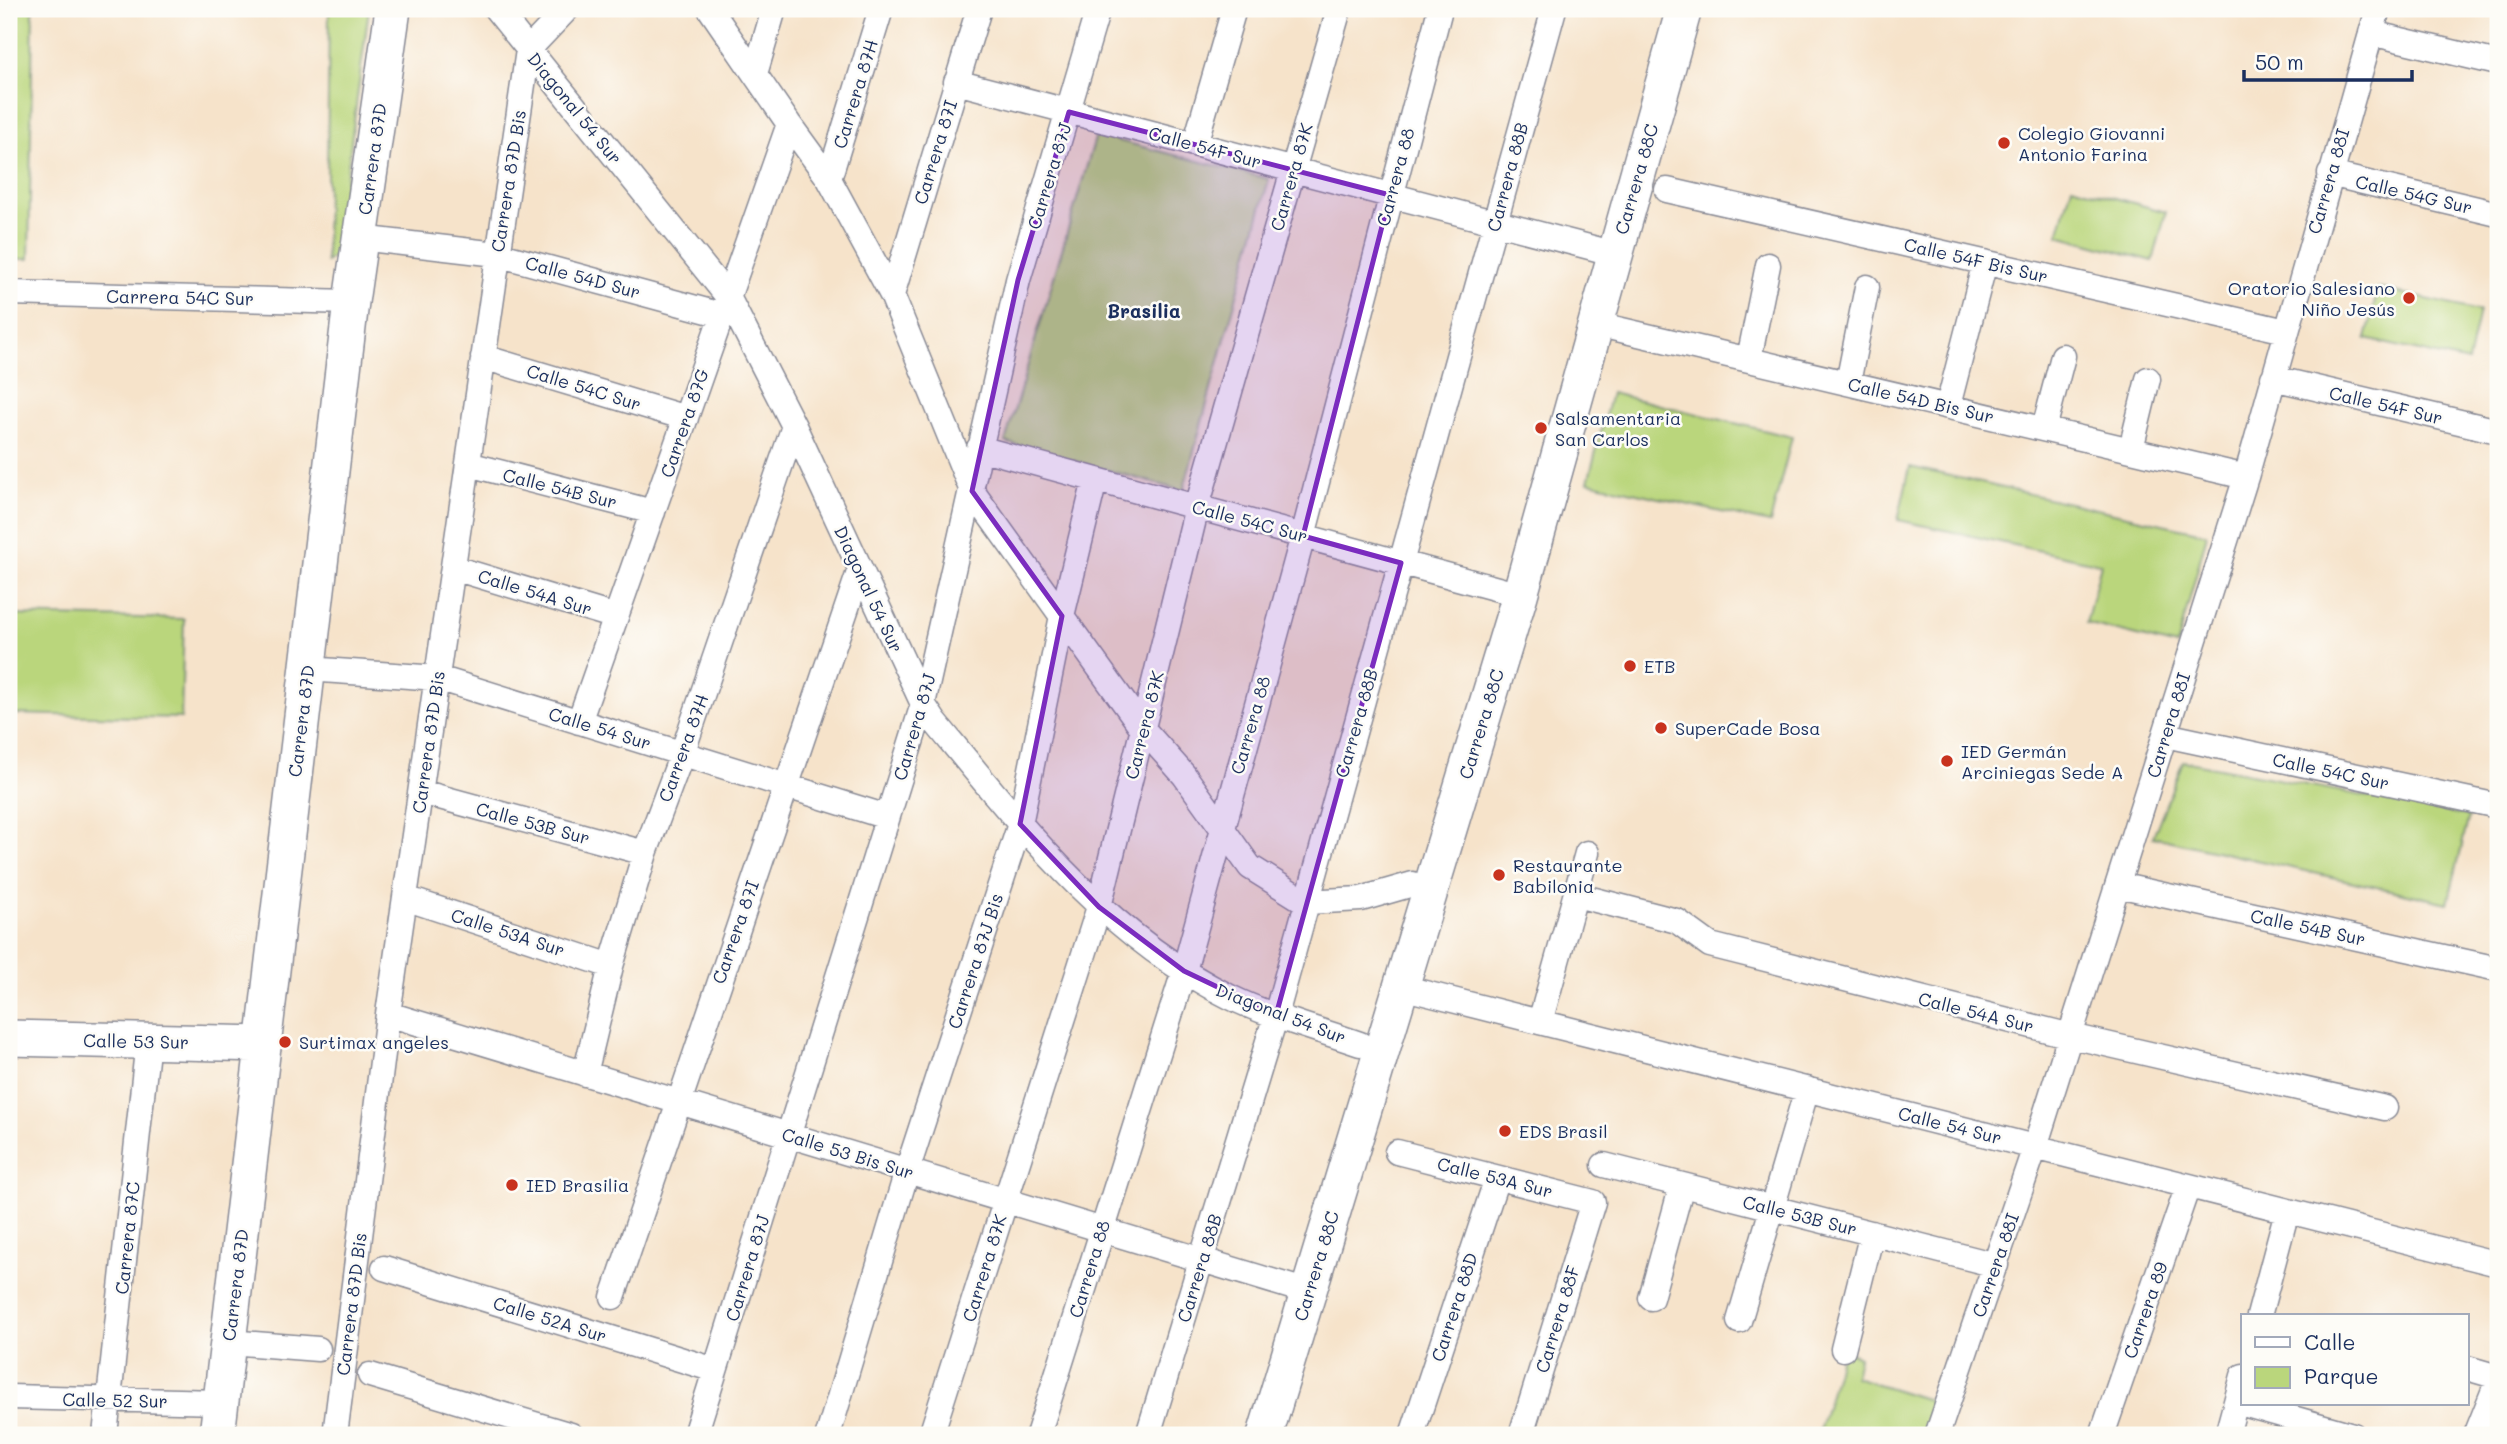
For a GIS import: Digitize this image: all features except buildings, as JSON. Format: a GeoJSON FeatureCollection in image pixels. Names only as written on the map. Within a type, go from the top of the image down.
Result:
{"type":"FeatureCollection","features":[{"type":"Feature","properties":{"kind":"street","name":"Carrera 87D"},"geometry":{"type":"LineString","coordinates":[[219,1419],[351,302],[393,9]]}},
{"type":"Feature","properties":{"kind":"street","name":"Diagonal 54 Sur"},"geometry":{"type":"LineString","coordinates":[[496,9],[725,306],[794,426],[923,704],[1020,824],[1099,907],[1184,971],[1230,997],[1360,1044]]}},
{"type":"Feature","properties":{"kind":"street"},"geometry":{"type":"LineString","coordinates":[[528,50],[567,9]]}},
{"type":"Feature","properties":{"kind":"street"},"geometry":{"type":"LineString","coordinates":[[710,9],[829,179],[892,295],[972,491],[1143,729],[1184,775],[1250,867],[1306,902],[1361,899],[1413,884]]}},
{"type":"Feature","properties":{"kind":"street"},"geometry":{"type":"LineString","coordinates":[[755,74],[774,9]]}},
{"type":"Feature","properties":{"kind":"street","name":"Carrera 87H"},"geometry":{"type":"LineString","coordinates":[[829,179],[881,9]]}},
{"type":"Feature","properties":{"kind":"street","name":"Carrera 87I"},"geometry":{"type":"LineString","coordinates":[[892,295],[979,9]]}},
{"type":"Feature","properties":{"kind":"street","name":"Carrera 87J"},"geometry":{"type":"LineString","coordinates":[[695,1435],[923,704],[1018,280],[1098,9]]}},
{"type":"Feature","properties":{"kind":"street"},"geometry":{"type":"LineString","coordinates":[[1195,144],[1234,9]]}},
{"type":"Feature","properties":{"kind":"street","name":"Carrera 87K"},"geometry":{"type":"LineString","coordinates":[[931,1435],[1099,907],[1197,507],[1339,9]]}},
{"type":"Feature","properties":{"kind":"street","name":"Carrera 88"},"geometry":{"type":"LineString","coordinates":[[1038,1435],[1184,971],[1303,536],[1440,9]]}},
{"type":"Feature","properties":{"kind":"street","name":"Carrera 88B"},"geometry":{"type":"LineString","coordinates":[[1148,1435],[1276,1015],[1554,9]]}},
{"type":"Feature","properties":{"kind":"street","name":"Carrera 88C"},"geometry":{"type":"LineString","coordinates":[[1265,1435],[1520,595],[1684,9]]}},
{"type":"Feature","properties":{"kind":"street","name":"Carrera 88I"},"geometry":{"type":"LineString","coordinates":[[1937,1435],[2071,1036],[2246,477],[2378,9]]}},
{"type":"Feature","properties":{"kind":"street"},"geometry":{"type":"LineString","coordinates":[[2371,33],[2498,63]]}},
{"type":"Feature","properties":{"kind":"street","name":"Carrera 87D Bis"},"geometry":{"type":"LineString","coordinates":[[335,1435],[388,1014],[528,50]]}},
{"type":"Feature","properties":{"kind":"street","name":"Calle 54F Sur"},"geometry":{"type":"LineString","coordinates":[[956,82],[1616,254]]}},
{"type":"Feature","properties":{"kind":"street","name":"Carrera 87G"},"geometry":{"type":"LineString","coordinates":[[579,722],[789,124]]}},
{"type":"Feature","properties":{"kind":"street","name":"Calle 54G Sur"},"geometry":{"type":"LineString","coordinates":[[2330,174],[2498,214]]}},
{"type":"Feature","properties":{"kind":"street","name":"Calle 54F Bis Sur"},"geometry":{"type":"LineString","coordinates":[[1667,190],[2286,331]]}},
{"type":"Feature","properties":{"kind":"street","name":"Calle 54D Sur"},"geometry":{"type":"LineString","coordinates":[[360,238],[497,254],[725,306]]}},
{"type":"Feature","properties":{"kind":"street"},"geometry":{"type":"LineString","coordinates":[[1948,406],[1985,262]]}},
{"type":"Feature","properties":{"kind":"street"},"geometry":{"type":"LineString","coordinates":[[1748,359],[1768,265]]}},
{"type":"Feature","properties":{"kind":"street"},"geometry":{"type":"LineString","coordinates":[[1848,383],[1867,287]]}},
{"type":"Feature","properties":{"kind":"street","name":"Carrera 54C Sur"},"geometry":{"type":"LineString","coordinates":[[9,293],[351,302]]}},
{"type":"Feature","properties":{"kind":"street","name":"Calle 54D Bis Sur"},"geometry":{"type":"LineString","coordinates":[[1596,324],[2246,477]]}},
{"type":"Feature","properties":{"kind":"street"},"geometry":{"type":"LineString","coordinates":[[2044,429],[2063,356]]}},
{"type":"Feature","properties":{"kind":"street","name":"Calle 54C Sur"},"geometry":{"type":"LineString","coordinates":[[482,357],[686,418]]}},
{"type":"Feature","properties":{"kind":"street"},"geometry":{"type":"LineString","coordinates":[[2131,449],[2148,379]]}},
{"type":"Feature","properties":{"kind":"street","name":"Calle 54F Sur"},"geometry":{"type":"LineString","coordinates":[[2273,379],[2498,431]]}},
{"type":"Feature","properties":{"kind":"street","name":"Carrera 87H"},"geometry":{"type":"LineString","coordinates":[[585,1074],[611,966],[645,853],[682,754],[794,426]]}},
{"type":"Feature","properties":{"kind":"street","name":"Calle 54C Sur"},"geometry":{"type":"LineString","coordinates":[[979,448],[1520,595]]}},
{"type":"Feature","properties":{"kind":"street","name":"Calle 54B Sur"},"geometry":{"type":"LineString","coordinates":[[468,464],[653,512]]}},
{"type":"Feature","properties":{"kind":"street","name":"Carrera 87J Bis"},"geometry":{"type":"LineString","coordinates":[[828,1435],[907,1171],[1020,824],[1062,616],[1095,480]]}},
{"type":"Feature","properties":{"kind":"street","name":"Calle 54A Sur"},"geometry":{"type":"LineString","coordinates":[[454,568],[616,617]]}},
{"type":"Feature","properties":{"kind":"street","name":"Carrera 87I"},"geometry":{"type":"LineString","coordinates":[[613,1297],[860,569]]}},
{"type":"Feature","properties":{"kind":"street","name":"Calle 54 Sur"},"geometry":{"type":"LineString","coordinates":[[307,669],[438,678],[887,817]]}},
{"type":"Feature","properties":{"kind":"street","name":"Calle 54C Sur"},"geometry":{"type":"LineString","coordinates":[[2165,735],[2498,806]]}},
{"type":"Feature","properties":{"kind":"street","name":"Calle 53B Sur"},"geometry":{"type":"LineString","coordinates":[[421,792],[645,853]]}},
{"type":"Feature","properties":{"kind":"street"},"geometry":{"type":"LineString","coordinates":[[1539,1022],[1587,853]]}},
{"type":"Feature","properties":{"kind":"street","name":"Calle 54B Sur"},"geometry":{"type":"LineString","coordinates":[[2118,885],[2498,969]]}},
{"type":"Feature","properties":{"kind":"street","name":"Calle 54A Sur"},"geometry":{"type":"LineString","coordinates":[[1576,895],[1677,921],[1710,945],[2071,1036],[2385,1108]]}},
{"type":"Feature","properties":{"kind":"street","name":"Calle 53A Sur"},"geometry":{"type":"LineString","coordinates":[[405,898],[611,966]]}},
{"type":"Feature","properties":{"kind":"street","name":"Calle 54 Sur"},"geometry":{"type":"LineString","coordinates":[[1401,987],[2498,1264]]}},
{"type":"Feature","properties":{"kind":"street","name":"Calle 53 Bis Sur"},"geometry":{"type":"LineString","coordinates":[[388,1014],[1308,1292]]}},
{"type":"Feature","properties":{"kind":"street","name":"Calle 53 Sur"},"geometry":{"type":"LineString","coordinates":[[9,1038],[264,1044]]}},
{"type":"Feature","properties":{"kind":"street","name":"Carrera 87C"},"geometry":{"type":"LineString","coordinates":[[105,1435],[148,1041]]}},
{"type":"Feature","properties":{"kind":"street"},"geometry":{"type":"LineString","coordinates":[[1739,1321],[1807,1089]]}},
{"type":"Feature","properties":{"kind":"street","name":"Calle 53A Sur"},"geometry":{"type":"LineString","coordinates":[[1397,1152],[1593,1202]]}},
{"type":"Feature","properties":{"kind":"street","name":"Calle 53B Sur"},"geometry":{"type":"LineString","coordinates":[[1604,1165],[1996,1265]]}},
{"type":"Feature","properties":{"kind":"street","name":"Carrera 88D"},"geometry":{"type":"LineString","coordinates":[[1412,1435],[1497,1178]]}},
{"type":"Feature","properties":{"kind":"street"},"geometry":{"type":"LineString","coordinates":[[1651,1298],[1682,1185]]}},
{"type":"Feature","properties":{"kind":"street","name":"Carrera 89"},"geometry":{"type":"LineString","coordinates":[[2102,1435],[2188,1186]]}},
{"type":"Feature","properties":{"kind":"street","name":"Carrera 88F"},"geometry":{"type":"LineString","coordinates":[[1521,1435],[1593,1202]]}},
{"type":"Feature","properties":{"kind":"street"},"geometry":{"type":"LineString","coordinates":[[2264,1314],[2287,1211]]}},
{"type":"Feature","properties":{"kind":"street"},"geometry":{"type":"LineString","coordinates":[[1843,1349],[1872,1233]]}},
{"type":"Feature","properties":{"kind":"street","name":"Calle 52A Sur"},"geometry":{"type":"LineString","coordinates":[[384,1268],[715,1370]]}},
{"type":"Feature","properties":{"kind":"street"},"geometry":{"type":"LineString","coordinates":[[228,1342],[318,1349]]}},
{"type":"Feature","properties":{"kind":"street"},"geometry":{"type":"LineString","coordinates":[[2468,1368],[2498,1379],[2476,1435]]}},
{"type":"Feature","properties":{"kind":"street"},"geometry":{"type":"LineString","coordinates":[[370,1375],[571,1435]]}},
{"type":"Feature","properties":{"kind":"street"},"geometry":{"type":"LineString","coordinates":[[2227,1435],[2241,1383]]}},
{"type":"Feature","properties":{"kind":"street","name":"Calle 52 Sur"},"geometry":{"type":"LineString","coordinates":[[9,1397],[108,1400],[219,1419]]}},
{"type":"Feature","properties":{"kind":"street"},"geometry":{"type":"LineString","coordinates":[[2236,1402],[2241,1403]]}},
{"type":"Feature","properties":{"kind":"street"},"geometry":{"type":"LineString","coordinates":[[2250,1406],[2353,1435]]}},
{"type":"Feature","properties":{"kind":"highlighted area"},"geometry":{"type":"Polygon","coordinates":[[[1069,112],[1390,195],[1303,536],[1401,563],[1276,1015],[1184,971],[1099,907],[1020,824],[1062,616],[972,491],[1018,280],[1069,112]]]}},
{"type":"Feature","properties":{"kind":"green space"},"geometry":{"type":"Polygon","coordinates":[[[12,9],[33,9],[29,259],[9,259],[12,9]]]}},
{"type":"Feature","properties":{"kind":"green space"},"geometry":{"type":"Polygon","coordinates":[[[329,9],[369,9],[336,255],[326,262],[329,9]]]}},
{"type":"Feature","properties":{"kind":"green space"},"geometry":{"type":"Polygon","coordinates":[[[1096,135],[1269,179],[1183,491],[1005,442],[1096,135]]]}},
{"type":"Feature","properties":{"kind":"green space"},"geometry":{"type":"Polygon","coordinates":[[[2072,186],[2166,212],[2153,261],[2058,235],[2072,186]]]}},
{"type":"Feature","properties":{"kind":"green space"},"geometry":{"type":"Polygon","coordinates":[[[2378,288],[2479,311],[2468,362],[2366,339],[2378,288]]]}},
{"type":"Feature","properties":{"kind":"green space"},"geometry":{"type":"Polygon","coordinates":[[[1611,393],[1792,437],[1770,523],[1588,482],[1611,393]]]}},
{"type":"Feature","properties":{"kind":"green space"},"geometry":{"type":"Polygon","coordinates":[[[1910,467],[2207,534],[2177,646],[2086,623],[2101,564],[1898,520],[1910,467]]]}},
{"type":"Feature","properties":{"kind":"green space"},"geometry":{"type":"Polygon","coordinates":[[[9,615],[184,619],[181,718],[9,714],[9,615]]]}},
{"type":"Feature","properties":{"kind":"green space"},"geometry":{"type":"Polygon","coordinates":[[[2183,761],[2469,816],[2448,903],[2153,837],[2183,761]]]}},
{"type":"Feature","properties":{"kind":"green space"},"geometry":{"type":"Polygon","coordinates":[[[1843,1349],[1859,1357],[1855,1377],[1935,1402],[1922,1435],[1818,1435],[1843,1349]]]}},
{"type":"Feature","properties":{"kind":"place","name":"Colegio Giovanni Antonio Farina"},"geometry":{"type":"Point","coordinates":[2004,143]}},
{"type":"Feature","properties":{"kind":"place","name":"Oratorio Salesiano Niño Jesús"},"geometry":{"type":"Point","coordinates":[2409,298]}},
{"type":"Feature","properties":{"kind":"place","name":"Salsamentaria San Carlos"},"geometry":{"type":"Point","coordinates":[1541,428]}},
{"type":"Feature","properties":{"kind":"place","name":"ETB"},"geometry":{"type":"Point","coordinates":[1630,666]}},
{"type":"Feature","properties":{"kind":"place","name":"SuperCade Bosa"},"geometry":{"type":"Point","coordinates":[1661,728]}},
{"type":"Feature","properties":{"kind":"place","name":"IED Germán Arciniegas Sede A"},"geometry":{"type":"Point","coordinates":[1947,761]}},
{"type":"Feature","properties":{"kind":"place","name":"Restaurante Babilonia"},"geometry":{"type":"Point","coordinates":[1499,875]}},
{"type":"Feature","properties":{"kind":"place","name":"Surtimax angeles"},"geometry":{"type":"Point","coordinates":[285,1042]}},
{"type":"Feature","properties":{"kind":"place","name":"EDS Brasil"},"geometry":{"type":"Point","coordinates":[1505,1131]}},
{"type":"Feature","properties":{"kind":"place","name":"IED Brasilia"},"geometry":{"type":"Point","coordinates":[512,1185]}},
{"type":"Feature","properties":{"kind":"district","name":"Brasilia"},"geometry":{"type":"Point","coordinates":[1144,310]}}]}
